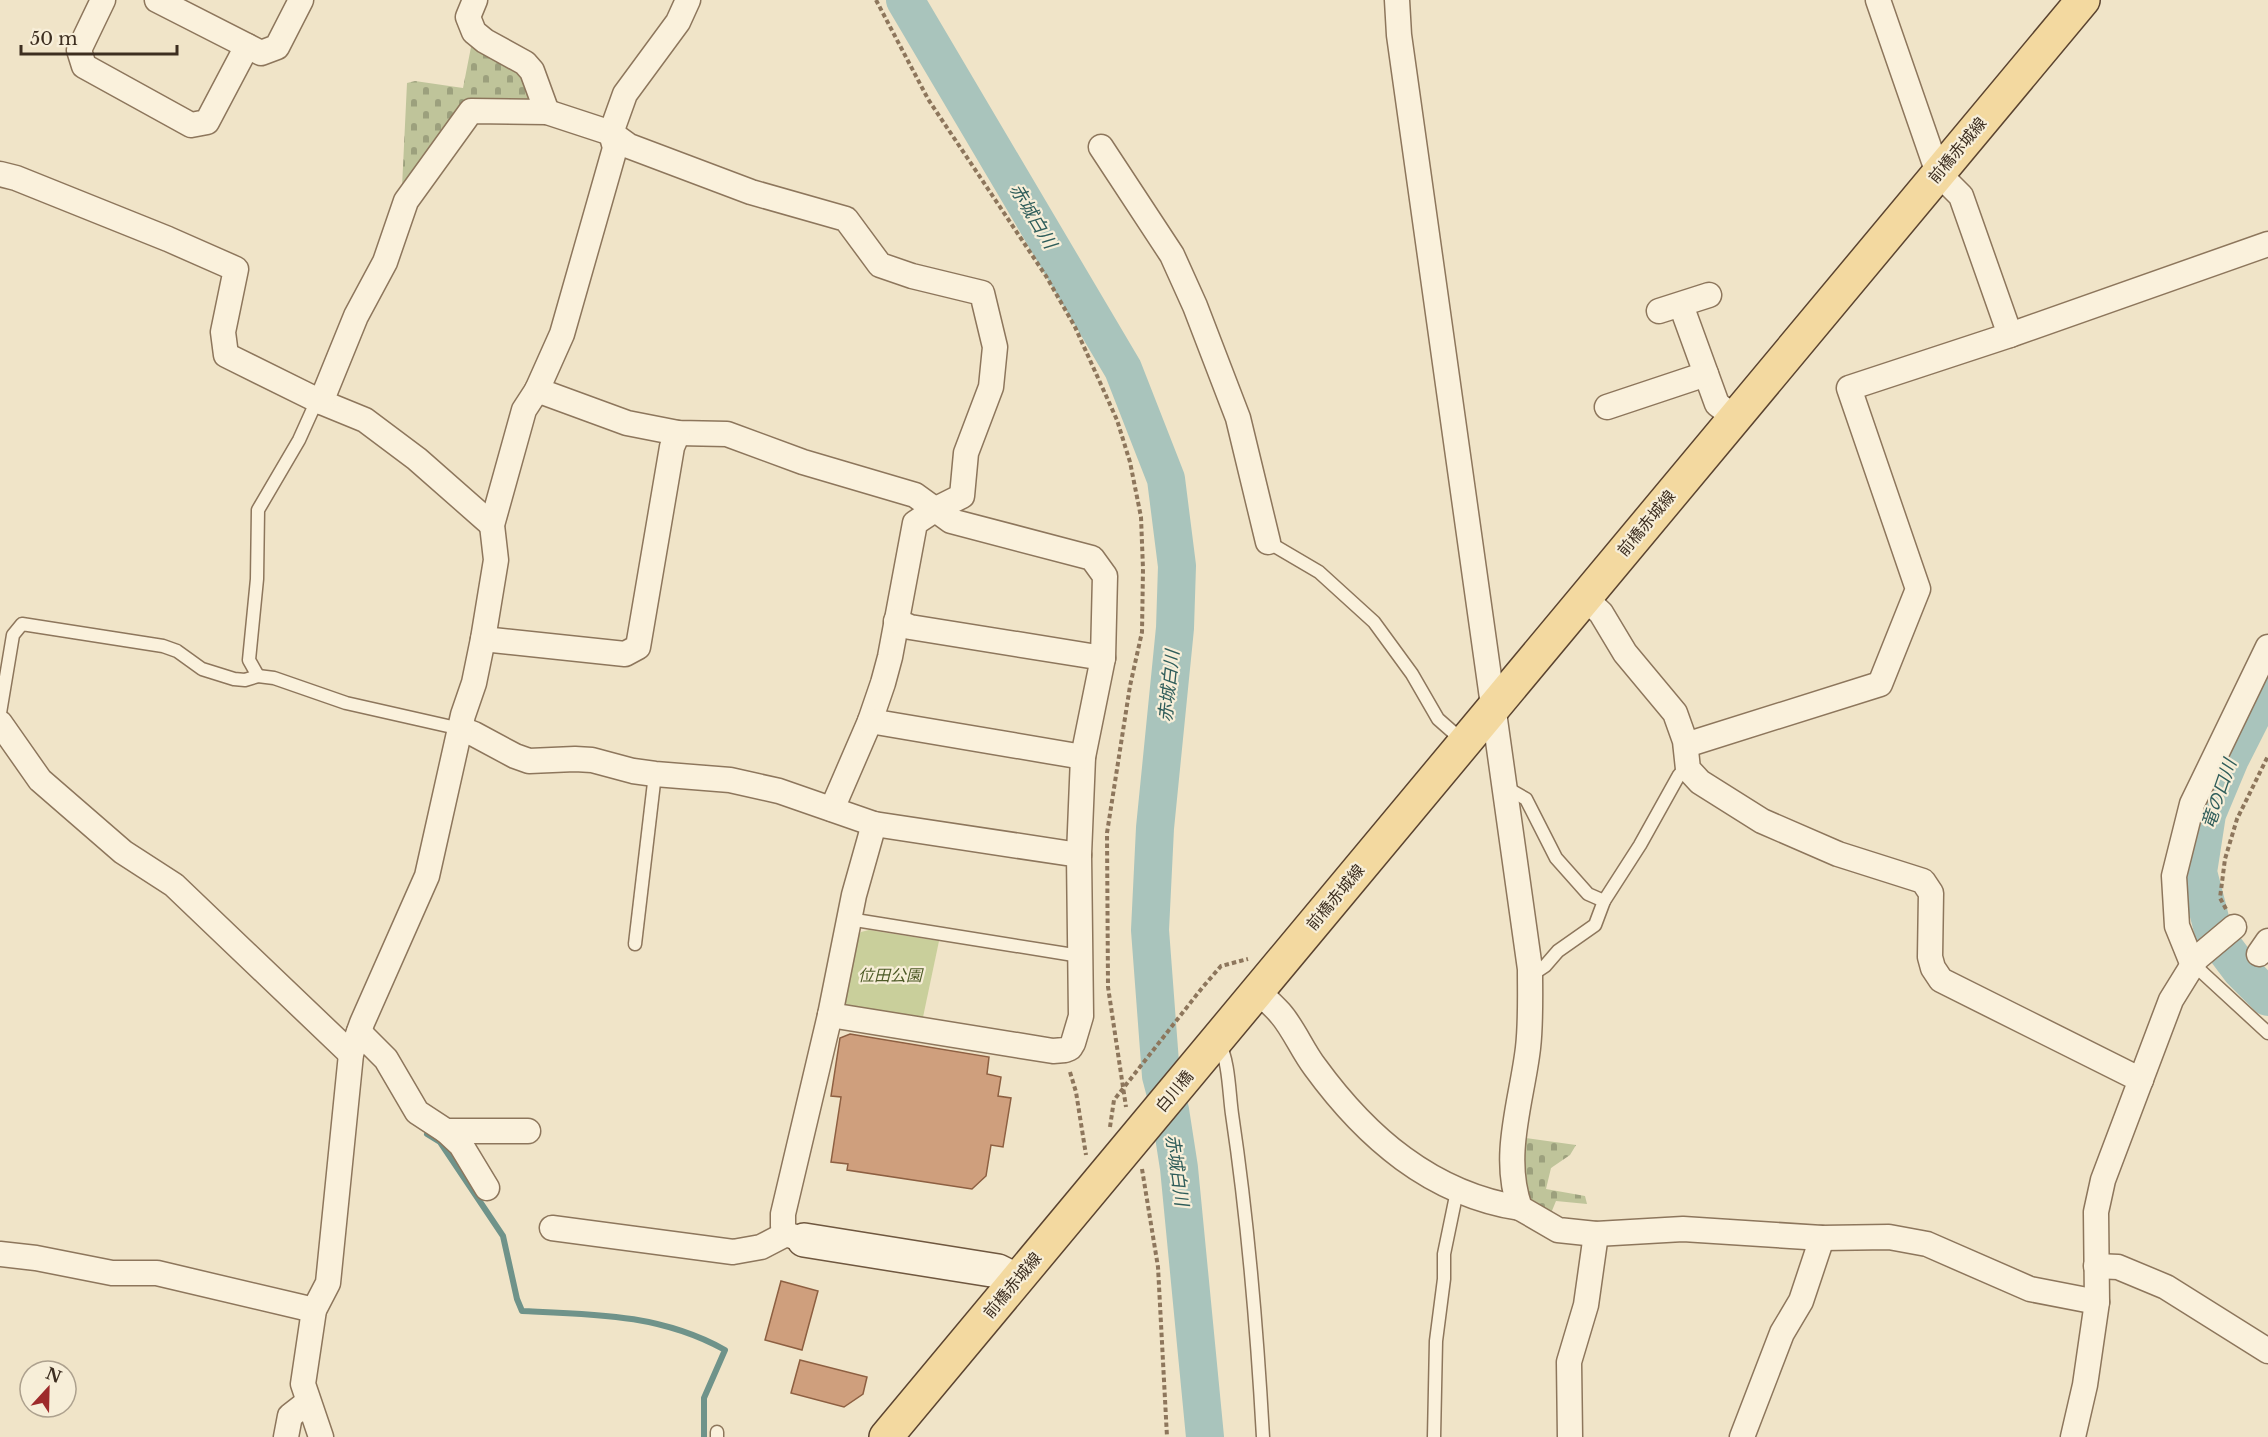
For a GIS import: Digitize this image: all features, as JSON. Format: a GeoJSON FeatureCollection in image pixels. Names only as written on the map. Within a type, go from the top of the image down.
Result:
{"type":"FeatureCollection","features":[{"type":"Feature","properties":{"kind":"main road","name":"前橋赤城線"},"geometry":{"type":"LineString","coordinates":[[1214,1044],[1492,707],[2083,0]]}},
{"type":"Feature","properties":{"kind":"main road","name":"白川橋"},"geometry":{"type":"LineString","coordinates":[[1127,1134],[1214,1044]]}},
{"type":"Feature","properties":{"kind":"main road","name":"前橋赤城線"},"geometry":{"type":"LineString","coordinates":[[886,1437],[1016,1280],[1127,1134]]}},
{"type":"Feature","properties":{"kind":"street"},"geometry":{"type":"LineString","coordinates":[[103,0],[79,51],[84,66],[191,125],[207,122],[246,46]]}},
{"type":"Feature","properties":{"kind":"street"},"geometry":{"type":"LineString","coordinates":[[157,0],[261,53],[277,47],[301,0]]}},
{"type":"Feature","properties":{"kind":"street"},"geometry":{"type":"LineString","coordinates":[[474,0],[468,17],[474,32],[485,41],[525,63],[532,70],[547,112]]}},
{"type":"Feature","properties":{"kind":"street"},"geometry":{"type":"LineString","coordinates":[[321,1437],[303,1384],[314,1310],[328,1283],[351,1054],[427,876],[461,729],[462,715],[474,683],[483,639],[496,560],[492,525],[524,410],[537,390],[562,334],[615,148],[610,133],[625,94],[678,22],[688,0]]}},
{"type":"Feature","properties":{"kind":"street"},"geometry":{"type":"LineString","coordinates":[[1397,0],[1400,47],[1530,976],[1528,1047],[1513,1144],[1514,1192],[1520,1208]]}},
{"type":"Feature","properties":{"kind":"street"},"geometry":{"type":"LineString","coordinates":[[1878,0],[1938,173],[1961,196],[2010,335]]}},
{"type":"Feature","properties":{"kind":"street"},"geometry":{"type":"LineString","coordinates":[[319,401],[356,316],[385,262],[406,201],[471,111],[547,112],[610,133],[629,146],[751,192],[846,219],[880,266],[982,293],[995,347],[991,387],[966,453],[962,496],[915,523],[890,657],[870,721],[832,809]]}},
{"type":"Feature","properties":{"kind":"street"},"geometry":{"type":"LineString","coordinates":[[1101,147],[1172,255],[1199,315],[1238,418],[1268,542]]}},
{"type":"Feature","properties":{"kind":"street"},"geometry":{"type":"LineString","coordinates":[[0,174],[16,178],[147,230],[236,269],[223,332],[226,355],[319,401],[365,420],[417,459],[492,525]]}},
{"type":"Feature","properties":{"kind":"street"},"geometry":{"type":"LineString","coordinates":[[1687,755],[1880,684],[1918,589],[1849,388],[2010,335],[2268,244]]}},
{"type":"Feature","properties":{"kind":"street"},"geometry":{"type":"LineString","coordinates":[[1709,296],[1670,308],[1706,374],[1717,404],[1734,417]]}},
{"type":"Feature","properties":{"kind":"street"},"geometry":{"type":"LineString","coordinates":[[1607,407],[1706,374]]}},
{"type":"Feature","properties":{"kind":"street"},"geometry":{"type":"LineString","coordinates":[[537,390],[627,423],[678,434],[727,434],[803,462],[915,495],[951,521],[1092,558],[1105,576],[1103,658],[1083,757],[1079,855],[1081,1016],[1073,1043],[1065,1050],[1053,1051],[830,1015]]}},
{"type":"Feature","properties":{"kind":"street"},"geometry":{"type":"LineString","coordinates":[[483,639],[626,654],[638,647],[672,447],[678,434]]}},
{"type":"Feature","properties":{"kind":"street"},"geometry":{"type":"LineString","coordinates":[[1584,597],[1600,613],[1625,652],[1675,713],[1687,755],[1688,769],[1700,782],[1762,821],[1838,854],[1923,881],[1931,893],[1930,957],[1933,968],[1941,980],[2140,1080]]}},
{"type":"Feature","properties":{"kind":"street"},"geometry":{"type":"LineString","coordinates":[[896,621],[910,627],[1103,658]]}},
{"type":"Feature","properties":{"kind":"street"},"geometry":{"type":"LineString","coordinates":[[2194,961],[2176,926],[2174,876],[2192,804],[2268,647]]}},
{"type":"Feature","properties":{"kind":"street"},"geometry":{"type":"LineString","coordinates":[[870,721],[1083,757]]}},
{"type":"Feature","properties":{"kind":"street"},"geometry":{"type":"LineString","coordinates":[[0,723],[40,780],[123,852],[174,885],[351,1054]]}},
{"type":"Feature","properties":{"kind":"street"},"geometry":{"type":"LineString","coordinates":[[461,729],[529,761],[592,760],[633,771],[729,780],[757,785],[874,824],[1079,855]]}},
{"type":"Feature","properties":{"kind":"street"},"geometry":{"type":"LineString","coordinates":[[795,1237],[783,1226],[783,1214],[830,1015],[849,920],[874,824]]}},
{"type":"Feature","properties":{"kind":"street"},"geometry":{"type":"LineString","coordinates":[[2073,1437],[2085,1385],[2097,1302],[2096,1212],[2103,1180],[2171,1000],[2194,961],[2231,930]]}},
{"type":"Feature","properties":{"kind":"street"},"geometry":{"type":"LineString","coordinates":[[1257,991],[1280,1013],[1314,1066],[1346,1106],[1378,1140],[1419,1170],[1457,1191],[1504,1206],[1520,1208],[1558,1230],[1596,1233],[1683,1229],[1822,1238],[1889,1237],[1927,1244],[2030,1288],[2097,1302]]}},
{"type":"Feature","properties":{"kind":"street"},"geometry":{"type":"LineString","coordinates":[[359,1032],[386,1059],[417,1112],[446,1131],[461,1146],[487,1188]]}},
{"type":"Feature","properties":{"kind":"street"},"geometry":{"type":"LineString","coordinates":[[446,1131],[528,1131]]}},
{"type":"Feature","properties":{"kind":"street"},"geometry":{"type":"LineString","coordinates":[[552,1228],[733,1252],[795,1237],[998,1271],[1016,1280]]}},
{"type":"Feature","properties":{"kind":"street"},"geometry":{"type":"LineString","coordinates":[[1570,1437],[1569,1362],[1586,1305],[1596,1233]]}},
{"type":"Feature","properties":{"kind":"street"},"geometry":{"type":"LineString","coordinates":[[1742,1437],[1782,1333],[1801,1301],[1822,1238]]}},
{"type":"Feature","properties":{"kind":"street"},"geometry":{"type":"LineString","coordinates":[[0,1254],[36,1258],[112,1273],[157,1273],[314,1310]]}},
{"type":"Feature","properties":{"kind":"street"},"geometry":{"type":"LineString","coordinates":[[2096,1266],[2118,1267],[2166,1287],[2268,1351]]}},
{"type":"Feature","properties":{"kind":"street"},"geometry":{"type":"LineString","coordinates":[[286,1437],[290,1416],[309,1402]]}},
{"type":"Feature","properties":{"kind":"lane"},"geometry":{"type":"LineString","coordinates":[[258,676],[249,660],[257,579],[258,510],[319,401]]}},
{"type":"Feature","properties":{"kind":"lane"},"geometry":{"type":"LineString","coordinates":[[1268,542],[1319,572],[1374,622],[1417,681],[1438,719],[1464,741]]}},
{"type":"Feature","properties":{"kind":"lane"},"geometry":{"type":"LineString","coordinates":[[0,713],[13,635],[22,624],[163,646],[177,651],[202,669],[234,679],[245,680],[258,676],[274,678],[346,703],[461,729]]}},
{"type":"Feature","properties":{"kind":"lane"},"geometry":{"type":"LineString","coordinates":[[1530,976],[1545,966],[1558,951],[1595,926],[1604,901],[1640,845],[1679,775],[1687,755]]}},
{"type":"Feature","properties":{"kind":"lane"},"geometry":{"type":"LineString","coordinates":[[635,944],[656,774]]}},
{"type":"Feature","properties":{"kind":"lane"},"geometry":{"type":"LineString","coordinates":[[1504,786],[1526,799],[1556,858],[1588,894],[1604,901]]}},
{"type":"Feature","properties":{"kind":"lane"},"geometry":{"type":"LineString","coordinates":[[849,920],[1080,956]]}},
{"type":"Feature","properties":{"kind":"lane"},"geometry":{"type":"LineString","coordinates":[[2194,961],[2268,1034]]}},
{"type":"Feature","properties":{"kind":"lane"},"geometry":{"type":"LineString","coordinates":[[1214,1044],[1225,1054],[1227,1083],[1241,1174],[1252,1274],[1263,1437]]}},
{"type":"Feature","properties":{"kind":"lane"},"geometry":{"type":"LineString","coordinates":[[1434,1437],[1436,1341],[1444,1279],[1444,1254],[1457,1191]]}},
{"type":"Feature","properties":{"kind":"path"},"geometry":{"type":"LineString","coordinates":[[2231,930],[2220,898],[2225,859],[2237,819],[2268,756]]}},
{"type":"Feature","properties":{"kind":"path"},"geometry":{"type":"LineString","coordinates":[[1167,1437],[1158,1268],[1145,1180],[1114,1100],[1221,966],[1251,958]]}},
{"type":"Feature","properties":{"kind":"path"},"geometry":{"type":"LineString","coordinates":[[1065,1050],[1076,1092],[1088,1166]]}},
{"type":"Feature","properties":{"kind":"green space"},"geometry":{"type":"Polygon","coordinates":[[[472,42],[516,66],[540,109],[466,107],[402,187],[407,83],[415,81],[463,88],[472,42]]]}},
{"type":"Feature","properties":{"kind":"green space","name":"位田公園"},"geometry":{"type":"Polygon","coordinates":[[[869,930],[939,941],[922,1022],[854,1010],[847,1006],[843,998],[857,938],[861,932],[869,930]]]}},
{"type":"Feature","properties":{"kind":"green space"},"geometry":{"type":"Polygon","coordinates":[[[1518,1137],[1576,1145],[1570,1155],[1551,1168],[1546,1189],[1585,1196],[1587,1204],[1556,1201],[1549,1218],[1525,1198],[1518,1137]]]}},
{"type":"Feature","properties":{"kind":"building"},"geometry":{"type":"Polygon","coordinates":[[[850,1034],[989,1057],[987,1074],[1001,1077],[998,1096],[1011,1098],[1003,1147],[991,1145],[986,1176],[972,1189],[847,1170],[848,1164],[831,1162],[841,1097],[831,1096],[840,1038],[850,1034]]]}},
{"type":"Feature","properties":{"kind":"building"},"geometry":{"type":"Polygon","coordinates":[[[781,1281],[818,1291],[802,1350],[765,1340],[781,1281]]]}},
{"type":"Feature","properties":{"kind":"building"},"geometry":{"type":"Polygon","coordinates":[[[800,1360],[867,1377],[863,1394],[844,1407],[791,1393],[800,1360]]]}},
{"type":"Feature","properties":{"kind":"waterway","name":"赤城白川"},"geometry":{"type":"LineString","coordinates":[[905,0],[1123,369],[1166,479],[1177,566],[1175,628],[1155,828],[1150,930],[1161,1076],[1170,1110],[1179,1168],[1205,1437]]}},
{"type":"Feature","properties":{"kind":"waterway","name":"竜の口川"},"geometry":{"type":"LineString","coordinates":[[2268,684],[2230,759],[2207,814],[2198,872],[2214,934],[2241,970],[2268,997]]}},
{"type":"Feature","properties":{"kind":"waterway"},"geometry":{"type":"LineString","coordinates":[[427,1134],[440,1142],[503,1236],[517,1299],[522,1311],[626,1318],[676,1329],[725,1350],[704,1398],[704,1437]]}}]}
